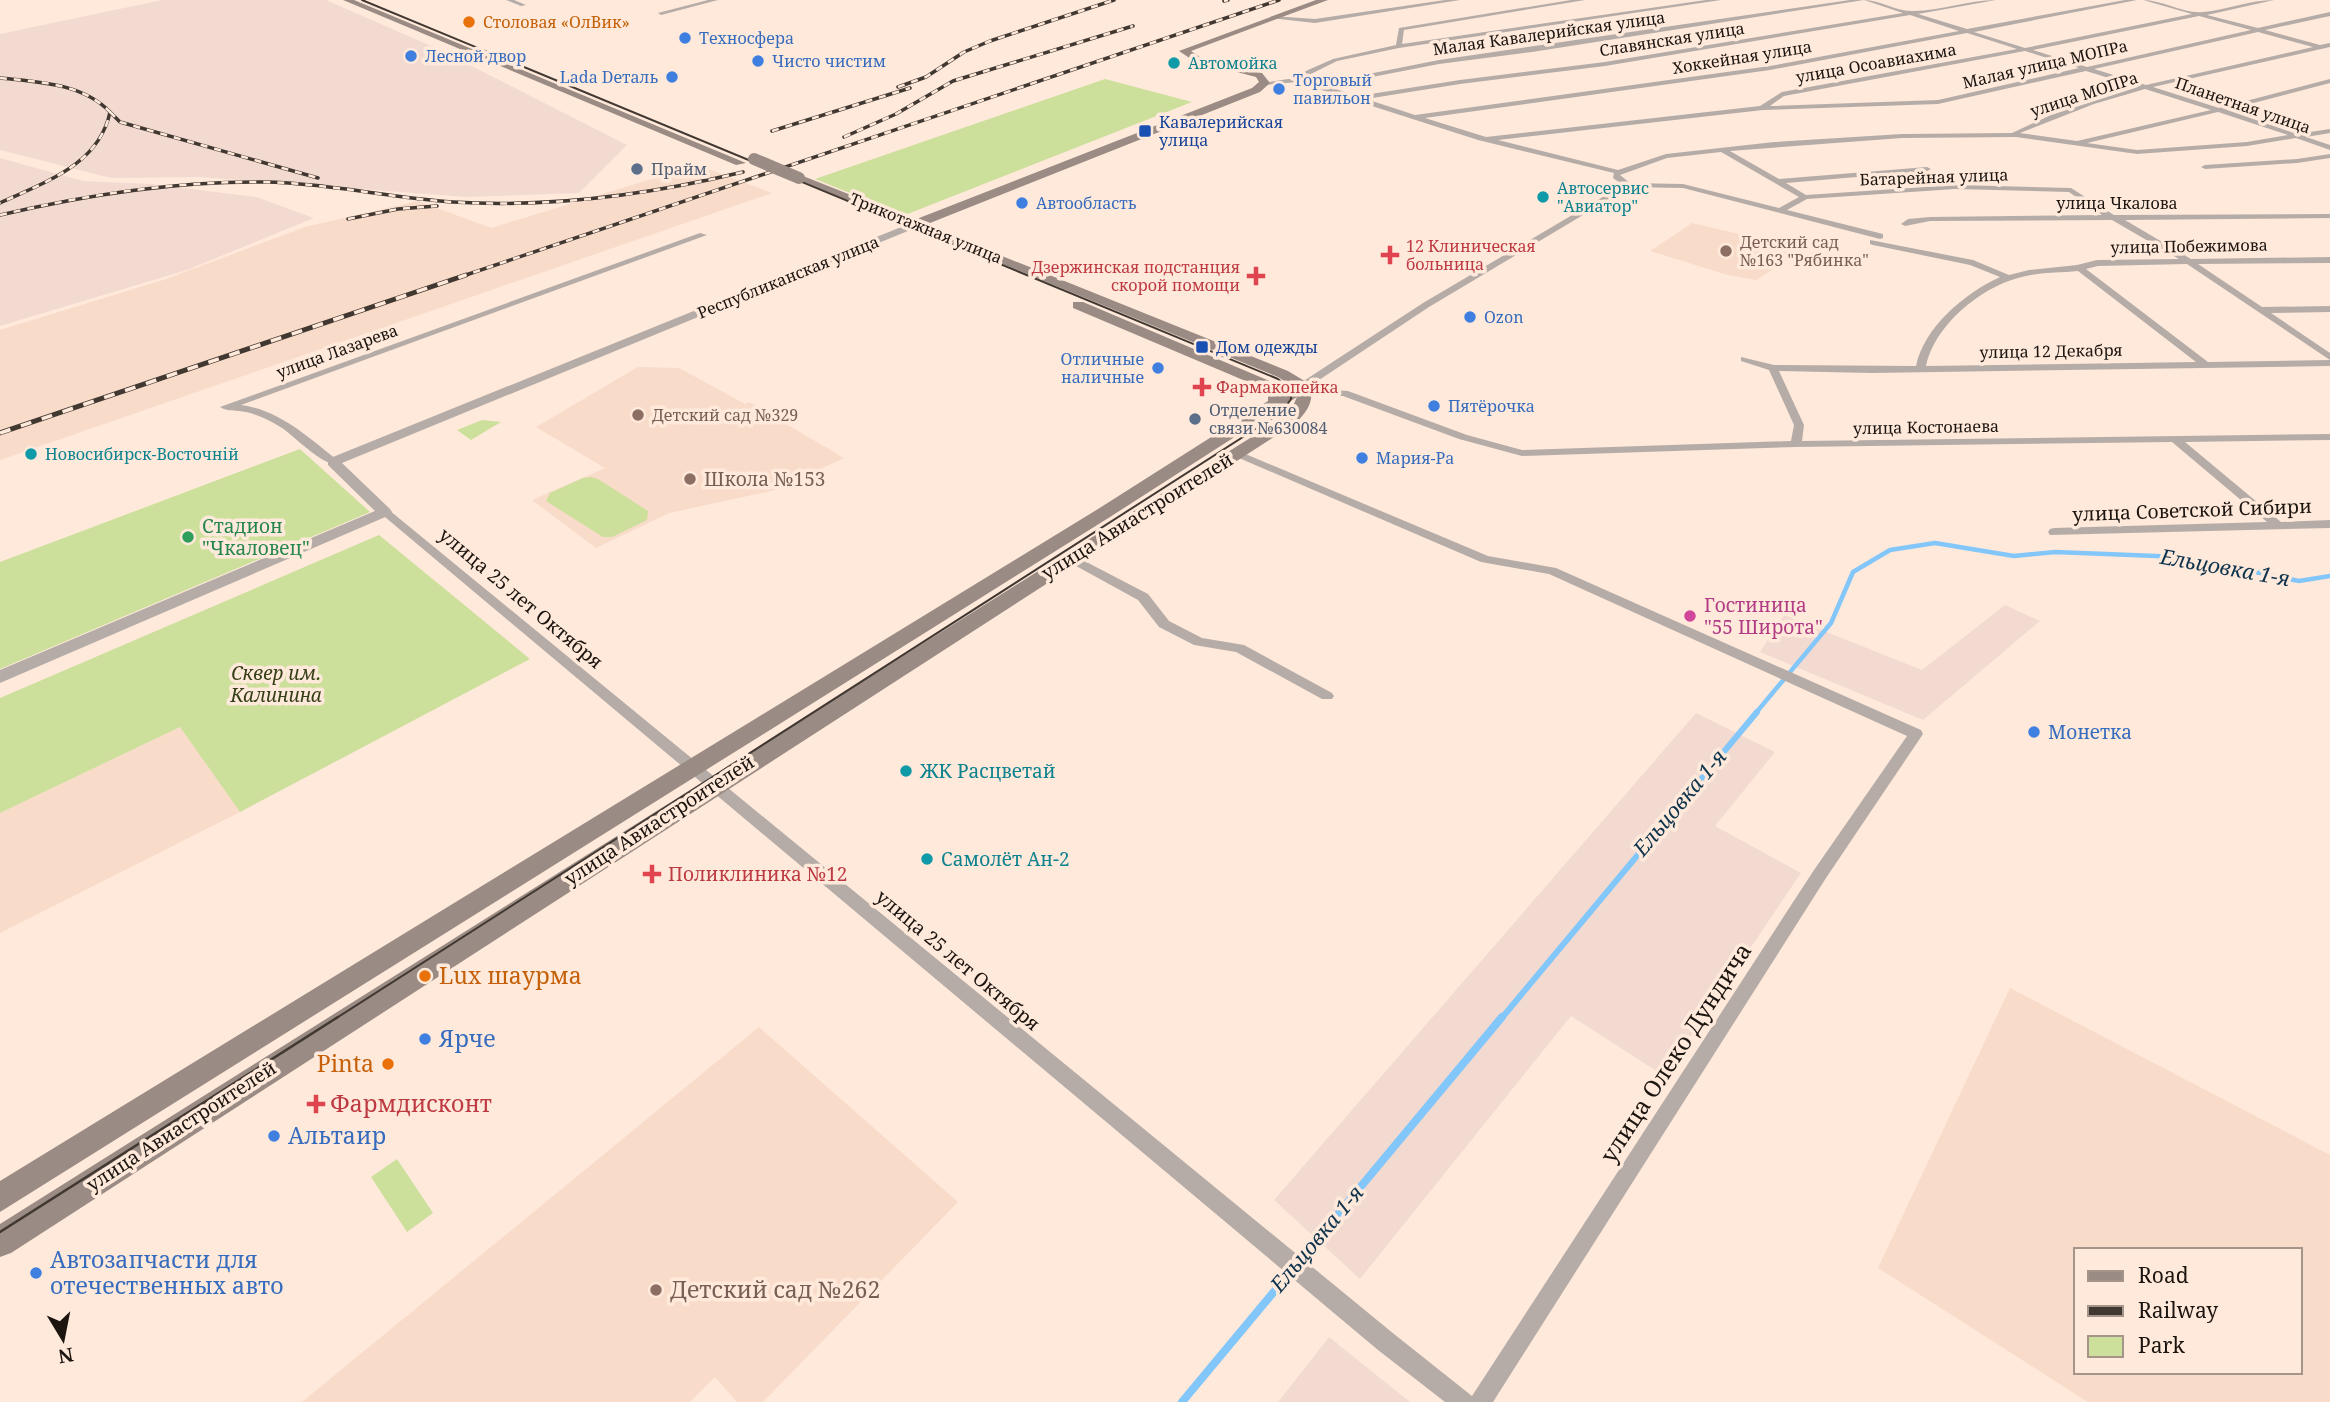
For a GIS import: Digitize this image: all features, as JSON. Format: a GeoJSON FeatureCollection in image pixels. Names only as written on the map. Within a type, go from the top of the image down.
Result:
{"type":"FeatureCollection","features":[{"type":"Feature","properties":{"kind":"main road","name":"Трикотажная улица"},"geometry":{"type":"LineString","coordinates":[[347,0],[1267,385],[1276,392],[1275,412]]}},
{"type":"Feature","properties":{"kind":"main road","name":"Трикотажная улица"},"geometry":{"type":"LineString","coordinates":[[371,0],[799,178],[1283,374],[1304,388]]}},
{"type":"Feature","properties":{"kind":"main road"},"geometry":{"type":"LineString","coordinates":[[1265,83],[1259,75],[1188,56],[1184,51],[1324,0]]}},
{"type":"Feature","properties":{"kind":"main road","name":"Республиканская улица"},"geometry":{"type":"LineString","coordinates":[[916,224],[1250,93],[1265,83]]}},
{"type":"Feature","properties":{"kind":"main road"},"geometry":{"type":"LineString","coordinates":[[1059,297],[1076,295],[1077,291],[1073,288]]}},
{"type":"Feature","properties":{"kind":"main road","name":"улица Авиастроителей"},"geometry":{"type":"LineString","coordinates":[[0,1198],[692,768],[1275,412],[1298,413],[1304,404],[1304,388]]}},
{"type":"Feature","properties":{"kind":"main road","name":"улица Авиастроителей"},"geometry":{"type":"LineString","coordinates":[[0,1242],[1236,453],[1275,412]]}},
{"type":"Feature","properties":{"kind":"street"},"geometry":{"type":"LineString","coordinates":[[509,0],[523,5]]}},
{"type":"Feature","properties":{"kind":"street"},"geometry":{"type":"LineString","coordinates":[[661,13],[715,0]]}},
{"type":"Feature","properties":{"kind":"street"},"geometry":{"type":"LineString","coordinates":[[1272,18],[1315,21],[1457,0]]}},
{"type":"Feature","properties":{"kind":"street"},"geometry":{"type":"LineString","coordinates":[[1399,46],[1401,29],[1582,0]]}},
{"type":"Feature","properties":{"kind":"street"},"geometry":{"type":"LineString","coordinates":[[1265,83],[1297,80],[1301,75],[1335,60],[1399,46],[1718,0]]}},
{"type":"Feature","properties":{"kind":"street","name":"Планетная улица"},"geometry":{"type":"LineString","coordinates":[[1864,0],[2087,68],[2330,148]]}},
{"type":"Feature","properties":{"kind":"street","name":"Малая Кавалерийская улица"},"geometry":{"type":"LineString","coordinates":[[1321,85],[1439,62],[1558,47],[1864,0]]}},
{"type":"Feature","properties":{"kind":"street","name":"Славянская улица"},"geometry":{"type":"LineString","coordinates":[[1355,99],[1460,82],[1605,65],[1993,0]]}},
{"type":"Feature","properties":{"kind":"street","name":"Хоккейная улица"},"geometry":{"type":"LineString","coordinates":[[1297,80],[1321,85],[1355,99],[1415,117],[1770,68],[2133,0]]}},
{"type":"Feature","properties":{"kind":"street"},"geometry":{"type":"LineString","coordinates":[[2147,0],[2321,47]]}},
{"type":"Feature","properties":{"kind":"street","name":"улица Осоавиахима"},"geometry":{"type":"LineString","coordinates":[[1486,139],[1762,108],[1782,94],[2025,50],[2271,0]]}},
{"type":"Feature","properties":{"kind":"street","name":"Малая улица МОПРа"},"geometry":{"type":"LineString","coordinates":[[1762,108],[1917,105],[2330,14]]}},
{"type":"Feature","properties":{"kind":"street","name":"улица МОПРа"},"geometry":{"type":"LineString","coordinates":[[1618,172],[1666,156],[1721,149],[1902,136],[2016,135],[2016,132],[2048,117],[2149,88],[2330,47]]}},
{"type":"Feature","properties":{"kind":"street"},"geometry":{"type":"LineString","coordinates":[[2072,145],[2330,81]]}},
{"type":"Feature","properties":{"kind":"street"},"geometry":{"type":"LineString","coordinates":[[1772,101],[1785,106]]}},
{"type":"Feature","properties":{"kind":"street"},"geometry":{"type":"LineString","coordinates":[[1415,117],[1486,139],[1618,172],[1616,176],[1628,185]]}},
{"type":"Feature","properties":{"kind":"street"},"geometry":{"type":"LineString","coordinates":[[2016,135],[2072,145],[2160,152],[2330,131]]}},
{"type":"Feature","properties":{"kind":"street"},"geometry":{"type":"LineString","coordinates":[[1721,149],[1805,197],[1779,211]]}},
{"type":"Feature","properties":{"kind":"street"},"geometry":{"type":"LineString","coordinates":[[2205,167],[2330,156]]}},
{"type":"Feature","properties":{"kind":"street"},"geometry":{"type":"LineString","coordinates":[[1780,181],[1927,169]]}},
{"type":"Feature","properties":{"kind":"street"},"geometry":{"type":"LineString","coordinates":[[1304,388],[1426,305],[1628,185],[1683,186],[1973,263],[2009,278]]}},
{"type":"Feature","properties":{"kind":"street","name":"Батарейная улица"},"geometry":{"type":"LineString","coordinates":[[1805,197],[1955,187],[2064,189],[2109,216]]}},
{"type":"Feature","properties":{"kind":"street"},"geometry":{"type":"LineString","coordinates":[[2109,216],[2121,220],[2190,262],[2330,357]]}},
{"type":"Feature","properties":{"kind":"street","name":"улица Чкалова"},"geometry":{"type":"LineString","coordinates":[[1905,224],[1919,219],[2330,216]]}},
{"type":"Feature","properties":{"kind":"street","name":"Республиканская улица"},"geometry":{"type":"LineString","coordinates":[[332,463],[916,224]]}},
{"type":"Feature","properties":{"kind":"street","name":"улица Лазарева"},"geometry":{"type":"LineString","coordinates":[[225,407],[703,235]]}},
{"type":"Feature","properties":{"kind":"street","name":"улица Побежимова"},"geometry":{"type":"LineString","coordinates":[[1921,368],[1927,344],[1935,333],[1984,287],[1998,280],[2041,271],[2081,269],[2097,263],[2330,260]]}},
{"type":"Feature","properties":{"kind":"street"},"geometry":{"type":"LineString","coordinates":[[2081,269],[2206,365]]}},
{"type":"Feature","properties":{"kind":"street"},"geometry":{"type":"LineString","coordinates":[[2263,310],[2330,309]]}},
{"type":"Feature","properties":{"kind":"street","name":"улица 12 Декабря"},"geometry":{"type":"LineString","coordinates":[[1745,359],[1773,368],[2330,363]]}},
{"type":"Feature","properties":{"kind":"street"},"geometry":{"type":"LineString","coordinates":[[1773,368],[1798,425],[1796,444]]}},
{"type":"Feature","properties":{"kind":"street","name":"Трикотажная улица"},"geometry":{"type":"LineString","coordinates":[[1304,388],[1344,393],[1463,437],[1522,453]]}},
{"type":"Feature","properties":{"kind":"street","name":"улица 25 лет Октября"},"geometry":{"type":"LineString","coordinates":[[225,407],[242,407],[285,424],[385,512],[713,786],[1386,1342],[1463,1402]]}},
{"type":"Feature","properties":{"kind":"street","name":"улица Костонаева"},"geometry":{"type":"LineString","coordinates":[[1522,453],[1796,444],[2330,437]]}},
{"type":"Feature","properties":{"kind":"street"},"geometry":{"type":"LineString","coordinates":[[2175,439],[2278,525]]}},
{"type":"Feature","properties":{"kind":"street","name":"улица Олеко Дундича"},"geometry":{"type":"LineString","coordinates":[[1236,453],[1485,559],[1552,571],[1916,734],[1820,874],[1480,1402]]}},
{"type":"Feature","properties":{"kind":"street"},"geometry":{"type":"LineString","coordinates":[[0,677],[385,512]]}},
{"type":"Feature","properties":{"kind":"street","name":"улица Советской Сибири"},"geometry":{"type":"LineString","coordinates":[[2054,532],[2330,524]]}},
{"type":"Feature","properties":{"kind":"street"},"geometry":{"type":"LineString","coordinates":[[1071,558],[1143,597],[1164,624],[1199,642],[1239,648],[1327,696]]}},
{"type":"Feature","properties":{"kind":"shaded area"},"geometry":{"type":"Polygon","coordinates":[[[162,0],[326,0],[438,49],[627,145],[579,193],[466,197],[200,177],[111,178],[0,150],[0,34],[162,0]]]}},
{"type":"Feature","properties":{"kind":"shaded area"},"geometry":{"type":"Polygon","coordinates":[[[0,158],[83,181],[151,184],[256,197],[314,218],[187,270],[0,326],[0,158]]]}},
{"type":"Feature","properties":{"kind":"shaded area"},"geometry":{"type":"Polygon","coordinates":[[[698,165],[772,193],[0,460],[0,330],[166,279],[305,227],[418,201],[491,228],[698,165]]]}},
{"type":"Feature","properties":{"kind":"shaded area","name":"Детский сад №163 \"Рябинка\""},"geometry":{"type":"Polygon","coordinates":[[[1692,223],[1802,251],[1756,280],[1728,275],[1650,251],[1692,223]]]}},
{"type":"Feature","properties":{"kind":"shaded area","name":"Школа №153"},"geometry":{"type":"Polygon","coordinates":[[[638,367],[679,368],[745,404],[749,402],[844,458],[776,490],[669,513],[596,548],[532,500],[605,468],[536,427],[638,367]]]}},
{"type":"Feature","properties":{"kind":"shaded area"},"geometry":{"type":"Polygon","coordinates":[[[2005,605],[2040,621],[1923,720],[1760,652],[1784,615],[1922,670],[2005,605]]]}},
{"type":"Feature","properties":{"kind":"shaded area"},"geometry":{"type":"Polygon","coordinates":[[[1696,713],[1775,752],[1715,826],[1801,873],[1664,1076],[1571,1016],[1360,1279],[1274,1200],[1696,713]]]}},
{"type":"Feature","properties":{"kind":"shaded area"},"geometry":{"type":"Polygon","coordinates":[[[180,727],[240,812],[0,933],[0,813],[180,727]]]}},
{"type":"Feature","properties":{"kind":"shaded area"},"geometry":{"type":"Polygon","coordinates":[[[2010,988],[2330,1155],[2330,1402],[2088,1402],[1878,1268],[2010,988]]]}},
{"type":"Feature","properties":{"kind":"shaded area","name":"Детский сад №262"},"geometry":{"type":"Polygon","coordinates":[[[759,1027],[958,1202],[763,1402],[737,1402],[715,1377],[690,1402],[302,1402],[759,1027]]]}},
{"type":"Feature","properties":{"kind":"shaded area"},"geometry":{"type":"Polygon","coordinates":[[[1329,1337],[1410,1402],[1278,1402],[1329,1337]]]}},
{"type":"Feature","properties":{"kind":"green space"},"geometry":{"type":"Polygon","coordinates":[[[1105,79],[1192,102],[905,215],[815,179],[1105,79]]]}},
{"type":"Feature","properties":{"kind":"green space"},"geometry":{"type":"Polygon","coordinates":[[[482,420],[501,422],[471,440],[457,430],[482,420]]]}},
{"type":"Feature","properties":{"kind":"green space","name":"Стадион \"Чкаловец\""},"geometry":{"type":"Polygon","coordinates":[[[300,449],[370,512],[0,669],[0,562],[300,449]]]}},
{"type":"Feature","properties":{"kind":"green space"},"geometry":{"type":"Polygon","coordinates":[[[591,477],[648,511],[647,520],[612,537],[603,537],[546,501],[550,493],[591,477]]]}},
{"type":"Feature","properties":{"kind":"green space","name":"Сквер им. Калинина"},"geometry":{"type":"Polygon","coordinates":[[[379,535],[530,659],[240,812],[180,727],[0,813],[0,698],[379,535]]]}},
{"type":"Feature","properties":{"kind":"green space"},"geometry":{"type":"Polygon","coordinates":[[[397,1159],[433,1213],[407,1232],[371,1177],[397,1159]]]}},
{"type":"Feature","properties":{"kind":"waterway","name":"Ельцовка 1-я"},"geometry":{"type":"LineString","coordinates":[[1755,714],[1831,623],[1853,572],[1890,550],[1935,543],[2014,556],[2055,552],[2181,557],[2299,581],[2330,576]]}},
{"type":"Feature","properties":{"kind":"waterway","name":"Ельцовка 1-я"},"geometry":{"type":"LineString","coordinates":[[1501,1019],[1757,712]]}},
{"type":"Feature","properties":{"kind":"waterway","name":"Ельцовка 1-я"},"geometry":{"type":"LineString","coordinates":[[1298,1262],[1502,1017]]}},
{"type":"Feature","properties":{"kind":"waterway","name":"Ельцовка 1-я"},"geometry":{"type":"LineString","coordinates":[[1182,1402],[1292,1270]]}},
{"type":"Feature","properties":{"kind":"tram line"},"geometry":{"type":"LineString","coordinates":[[335,1019],[1282,412],[1291,399],[1291,390],[1278,379],[362,0]]}},
{"type":"Feature","properties":{"kind":"tram line"},"geometry":{"type":"LineString","coordinates":[[0,1232],[338,1017]]}},
{"type":"Feature","properties":{"kind":"railway"},"geometry":{"type":"LineString","coordinates":[[898,87],[926,77],[964,52],[990,41],[1114,0]]}},
{"type":"Feature","properties":{"kind":"railway"},"geometry":{"type":"LineString","coordinates":[[1224,1],[1228,0]]}},
{"type":"Feature","properties":{"kind":"railway"},"geometry":{"type":"LineString","coordinates":[[460,277],[1279,0]]}},
{"type":"Feature","properties":{"kind":"railway"},"geometry":{"type":"LineString","coordinates":[[844,137],[896,114],[953,81],[1133,26]]}},
{"type":"Feature","properties":{"kind":"railway"},"geometry":{"type":"LineString","coordinates":[[0,78],[44,83],[73,90],[99,102],[110,112]]}},
{"type":"Feature","properties":{"kind":"railway"},"geometry":{"type":"LineString","coordinates":[[772,131],[910,88]]}},
{"type":"Feature","properties":{"kind":"railway"},"geometry":{"type":"LineString","coordinates":[[0,203],[52,179],[82,159],[104,130],[110,112]]}},
{"type":"Feature","properties":{"kind":"railway"},"geometry":{"type":"LineString","coordinates":[[110,112],[120,122],[318,178]]}},
{"type":"Feature","properties":{"kind":"railway"},"geometry":{"type":"LineString","coordinates":[[0,215],[98,196],[230,182],[287,183],[453,202],[526,203],[635,193],[743,172]]}},
{"type":"Feature","properties":{"kind":"railway"},"geometry":{"type":"LineString","coordinates":[[348,219],[398,209],[437,206]]}},
{"type":"Feature","properties":{"kind":"railway"},"geometry":{"type":"LineString","coordinates":[[0,433],[466,275]]}},
{"type":"Feature","properties":{"kind":"place","name":"Столовая «ОлВик»"},"geometry":{"type":"Point","coordinates":[469,22]}},
{"type":"Feature","properties":{"kind":"place","name":"Техносфера"},"geometry":{"type":"Point","coordinates":[685,38]}},
{"type":"Feature","properties":{"kind":"place","name":"Лесной двор"},"geometry":{"type":"Point","coordinates":[411,56]}},
{"type":"Feature","properties":{"kind":"place","name":"Чисто чистим"},"geometry":{"type":"Point","coordinates":[758,61]}},
{"type":"Feature","properties":{"kind":"place","name":"Автомойка"},"geometry":{"type":"Point","coordinates":[1174,63]}},
{"type":"Feature","properties":{"kind":"place","name":"Lada Dеталь"},"geometry":{"type":"Point","coordinates":[672,77]}},
{"type":"Feature","properties":{"kind":"place","name":"Торговый павильон"},"geometry":{"type":"Point","coordinates":[1279,89]}},
{"type":"Feature","properties":{"kind":"place","name":"Кавалерийская улица"},"geometry":{"type":"Point","coordinates":[1145,131]}},
{"type":"Feature","properties":{"kind":"place","name":"Прайм"},"geometry":{"type":"Point","coordinates":[637,169]}},
{"type":"Feature","properties":{"kind":"place","name":"Автосервис \"Авиатор\""},"geometry":{"type":"Point","coordinates":[1543,197]}},
{"type":"Feature","properties":{"kind":"place","name":"Автообласть"},"geometry":{"type":"Point","coordinates":[1022,203]}},
{"type":"Feature","properties":{"kind":"place","name":"Детский сад №163 \"Рябинка\""},"geometry":{"type":"Point","coordinates":[1726,251]}},
{"type":"Feature","properties":{"kind":"place","name":"12 Клиническая больница"},"geometry":{"type":"Point","coordinates":[1390,255]}},
{"type":"Feature","properties":{"kind":"place","name":"Дзержинская подстанция скорой помощи"},"geometry":{"type":"Point","coordinates":[1256,276]}},
{"type":"Feature","properties":{"kind":"place","name":"Ozon"},"geometry":{"type":"Point","coordinates":[1470,317]}},
{"type":"Feature","properties":{"kind":"place","name":"Дом одежды"},"geometry":{"type":"Point","coordinates":[1202,347]}},
{"type":"Feature","properties":{"kind":"place","name":"Отличные наличные"},"geometry":{"type":"Point","coordinates":[1158,368]}},
{"type":"Feature","properties":{"kind":"place","name":"Фармакопейка"},"geometry":{"type":"Point","coordinates":[1202,387]}},
{"type":"Feature","properties":{"kind":"place","name":"Пятёрочка"},"geometry":{"type":"Point","coordinates":[1434,406]}},
{"type":"Feature","properties":{"kind":"place","name":"Детский сад №329"},"geometry":{"type":"Point","coordinates":[638,415]}},
{"type":"Feature","properties":{"kind":"place","name":"Отделение связи №630084"},"geometry":{"type":"Point","coordinates":[1195,419]}},
{"type":"Feature","properties":{"kind":"place","name":"Новосибирск-Восточній"},"geometry":{"type":"Point","coordinates":[31,454]}},
{"type":"Feature","properties":{"kind":"place","name":"Мария-Ра"},"geometry":{"type":"Point","coordinates":[1362,458]}},
{"type":"Feature","properties":{"kind":"place","name":"Школа №153"},"geometry":{"type":"Point","coordinates":[690,479]}},
{"type":"Feature","properties":{"kind":"place","name":"Стадион \"Чкаловец\""},"geometry":{"type":"Point","coordinates":[188,537]}},
{"type":"Feature","properties":{"kind":"place","name":"Гостиница \"55 Широта\""},"geometry":{"type":"Point","coordinates":[1690,616]}},
{"type":"Feature","properties":{"kind":"place","name":"Монетка"},"geometry":{"type":"Point","coordinates":[2034,732]}},
{"type":"Feature","properties":{"kind":"place","name":"ЖК Расцветай"},"geometry":{"type":"Point","coordinates":[906,771]}},
{"type":"Feature","properties":{"kind":"place","name":"Самолёт Ан-2"},"geometry":{"type":"Point","coordinates":[927,859]}},
{"type":"Feature","properties":{"kind":"place","name":"Поликлиника №12"},"geometry":{"type":"Point","coordinates":[652,874]}},
{"type":"Feature","properties":{"kind":"place","name":"Lux шаурма"},"geometry":{"type":"Point","coordinates":[425,976]}},
{"type":"Feature","properties":{"kind":"place","name":"Ярче"},"geometry":{"type":"Point","coordinates":[425,1039]}},
{"type":"Feature","properties":{"kind":"place","name":"Pinta"},"geometry":{"type":"Point","coordinates":[388,1064]}},
{"type":"Feature","properties":{"kind":"place","name":"Фармдисконт"},"geometry":{"type":"Point","coordinates":[316,1104]}},
{"type":"Feature","properties":{"kind":"place","name":"Альтаир"},"geometry":{"type":"Point","coordinates":[274,1136]}},
{"type":"Feature","properties":{"kind":"place","name":"Автозапчасти для отечественных авто"},"geometry":{"type":"Point","coordinates":[36,1273]}},
{"type":"Feature","properties":{"kind":"place","name":"Детский сад №262"},"geometry":{"type":"Point","coordinates":[656,1290]}}]}
